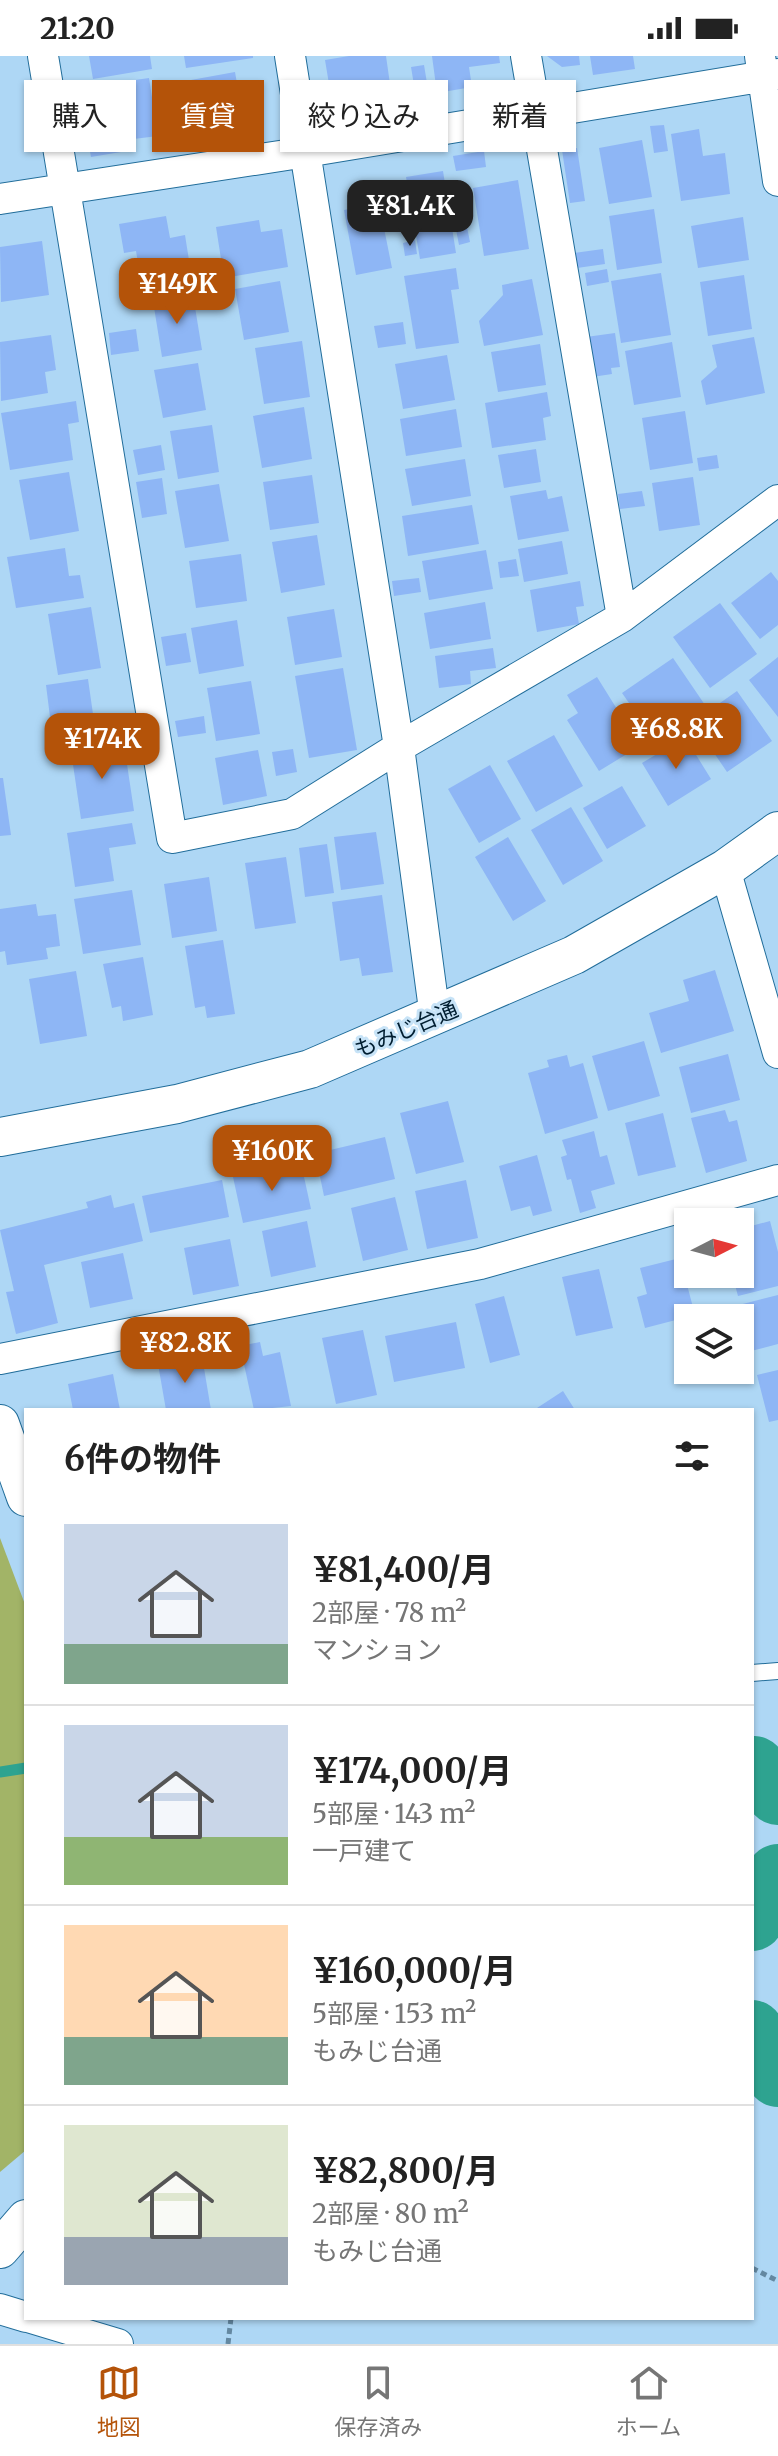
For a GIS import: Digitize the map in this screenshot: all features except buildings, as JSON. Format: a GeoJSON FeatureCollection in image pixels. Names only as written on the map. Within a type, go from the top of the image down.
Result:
{"type":"FeatureCollection","features":[{"type":"Feature","properties":{"kind":"street"},"geometry":{"type":"LineString","coordinates":[[43,56],[172,838],[292,814],[399,747],[622,617],[778,500]]}},
{"type":"Feature","properties":{"kind":"street"},"geometry":{"type":"LineString","coordinates":[[290,56],[294,80]]}},
{"type":"Feature","properties":{"kind":"street"},"geometry":{"type":"LineString","coordinates":[[526,56],[530,80]]}},
{"type":"Feature","properties":{"kind":"street"},"geometry":{"type":"LineString","coordinates":[[576,106],[767,69],[778,181]]}},
{"type":"Feature","properties":{"kind":"street"},"geometry":{"type":"LineString","coordinates":[[0,199],[306,152],[399,747],[435,1017]]}},
{"type":"Feature","properties":{"kind":"street"},"geometry":{"type":"LineString","coordinates":[[542,152],[622,617]]}},
{"type":"Feature","properties":{"kind":"street","name":"もみじ台通"},"geometry":{"type":"LineString","coordinates":[[0,1137],[177,1104],[310,1069],[574,955],[725,869],[778,831]]}},
{"type":"Feature","properties":{"kind":"street"},"geometry":{"type":"LineString","coordinates":[[725,869],[776,1040]]}},
{"type":"Feature","properties":{"kind":"street"},"geometry":{"type":"LineString","coordinates":[[0,1359],[480,1264],[778,1180]]}},
{"type":"Feature","properties":{"kind":"street"},"geometry":{"type":"LineString","coordinates":[[0,1424],[24,1491]]}},
{"type":"Feature","properties":{"kind":"street"},"geometry":{"type":"LineString","coordinates":[[0,2218],[24,2208]]}},
{"type":"Feature","properties":{"kind":"street"},"geometry":{"type":"LineString","coordinates":[[0,2249],[24,2221]]}},
{"type":"Feature","properties":{"kind":"street"},"geometry":{"type":"LineString","coordinates":[[0,2309],[24,2316]]}},
{"type":"Feature","properties":{"kind":"street"},"geometry":{"type":"LineString","coordinates":[[38,2320],[118,2344]]}},
{"type":"Feature","properties":{"kind":"lane"},"geometry":{"type":"LineString","coordinates":[[754,1673],[778,1671]]}},
{"type":"Feature","properties":{"kind":"path"},"geometry":{"type":"LineString","coordinates":[[754,2269],[778,2281]]}},
{"type":"Feature","properties":{"kind":"path"},"geometry":{"type":"LineString","coordinates":[[228,2344],[231,2320]]}},
{"type":"Feature","properties":{"kind":"green space"},"geometry":{"type":"Polygon","coordinates":[[[0,1538],[24,1602],[24,2152],[0,2172],[0,1538]]]}},
{"type":"Feature","properties":{"kind":"waterway"},"geometry":{"type":"LineString","coordinates":[[0,1772],[24,1768]]}},
{"type":"Feature","properties":{"kind":"waterway"},"geometry":{"type":"LineString","coordinates":[[754,1768],[778,1793]]}},
{"type":"Feature","properties":{"kind":"waterway"},"geometry":{"type":"LineString","coordinates":[[754,1916],[778,1876]]}},
{"type":"Feature","properties":{"kind":"waterway"},"geometry":{"type":"LineString","coordinates":[[754,2035],[778,2075]]}}]}
